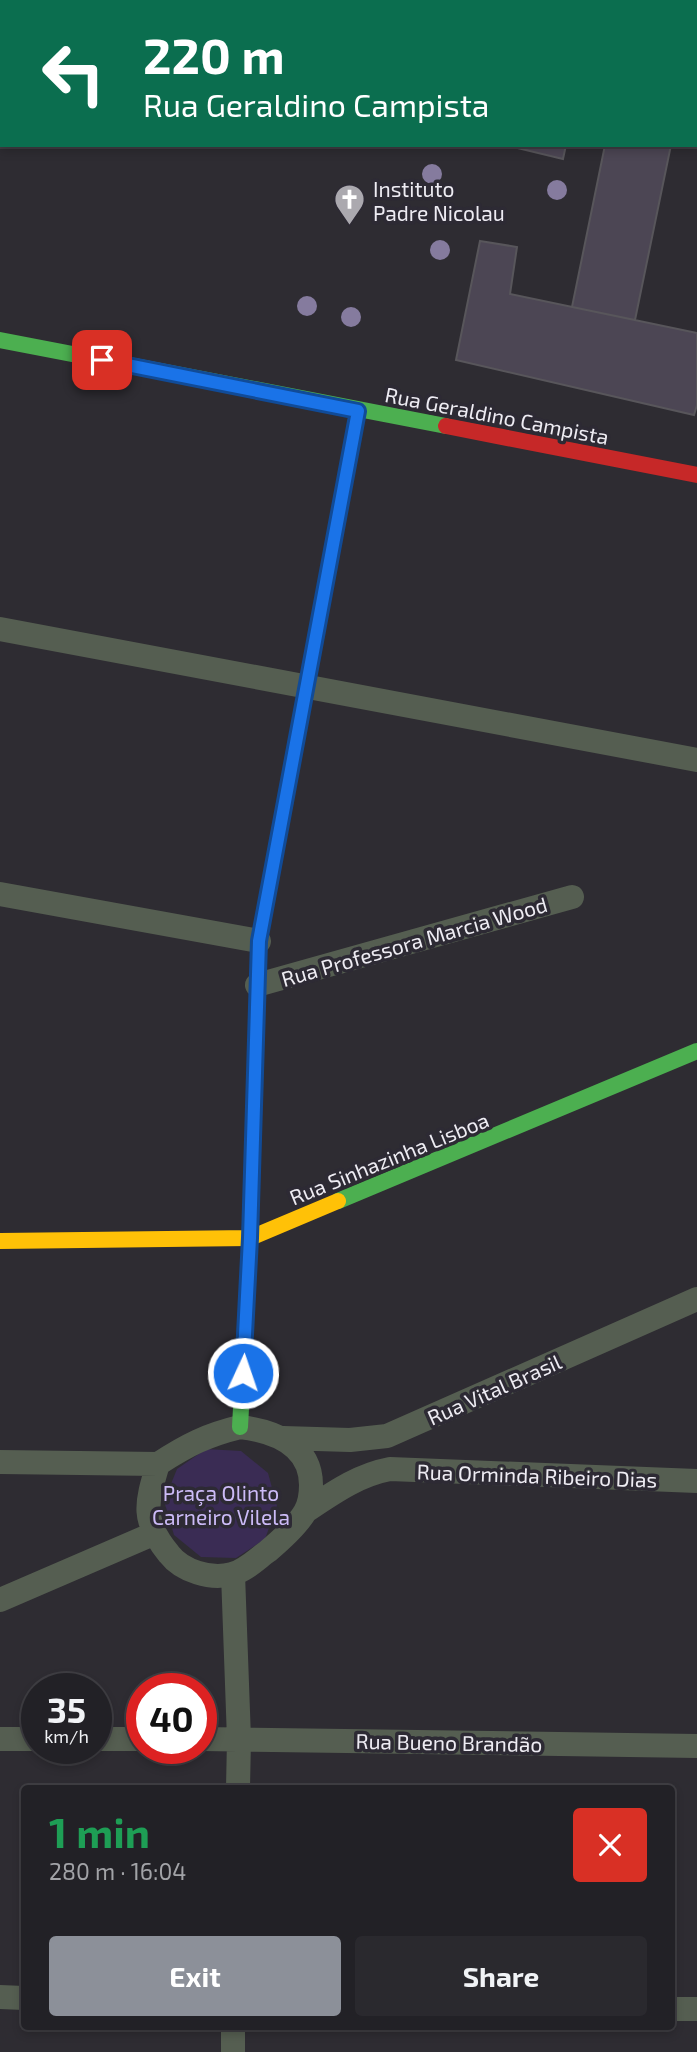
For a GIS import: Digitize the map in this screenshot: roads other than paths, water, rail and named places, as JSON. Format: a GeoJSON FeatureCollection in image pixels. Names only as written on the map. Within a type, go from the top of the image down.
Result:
{"type":"FeatureCollection","features":[{"type":"Feature","properties":{"kind":"street","name":"Rua Geraldino Campista"},"geometry":{"type":"LineString","coordinates":[[0,340],[697,475]]}},
{"type":"Feature","properties":{"kind":"street"},"geometry":{"type":"LineString","coordinates":[[240,1427],[250,1238],[259,941],[358,411]]}},
{"type":"Feature","properties":{"kind":"street"},"geometry":{"type":"LineString","coordinates":[[0,629],[697,760]]}},
{"type":"Feature","properties":{"kind":"street"},"geometry":{"type":"LineString","coordinates":[[0,894],[259,941]]}},
{"type":"Feature","properties":{"kind":"street","name":"Rua Professora Marcia Wood"},"geometry":{"type":"LineString","coordinates":[[257,985],[572,897]]}},
{"type":"Feature","properties":{"kind":"street","name":"Rua Sinhazinha Lisboa"},"geometry":{"type":"LineString","coordinates":[[0,1241],[250,1238],[697,1051]]}},
{"type":"Feature","properties":{"kind":"street","name":"Rua Vital Brasil"},"geometry":{"type":"LineString","coordinates":[[283,1438],[350,1440],[387,1436],[697,1299]]}},
{"type":"Feature","properties":{"kind":"street"},"geometry":{"type":"LineString","coordinates":[[0,1462],[158,1464],[186,1445],[212,1433],[240,1427],[264,1430],[283,1438],[299,1451],[308,1469],[311,1491],[306,1511],[275,1545],[233,1574],[210,1575],[188,1569],[173,1559],[153,1534],[147,1506],[158,1464]]}},
{"type":"Feature","properties":{"kind":"street","name":"Rua Orminda Ribeiro Dias"},"geometry":{"type":"LineString","coordinates":[[306,1511],[349,1483],[390,1469],[697,1481]]}},
{"type":"Feature","properties":{"kind":"street"},"geometry":{"type":"LineString","coordinates":[[0,1600],[153,1534]]}},
{"type":"Feature","properties":{"kind":"street"},"geometry":{"type":"LineString","coordinates":[[233,1574],[238,1785]]}},
{"type":"Feature","properties":{"kind":"street"},"geometry":{"type":"LineString","coordinates":[[0,1739],[21,1739]]}},
{"type":"Feature","properties":{"kind":"street","name":"Rua Bueno Brandão"},"geometry":{"type":"LineString","coordinates":[[217,1739],[697,1746]]}},
{"type":"Feature","properties":{"kind":"street"},"geometry":{"type":"LineString","coordinates":[[0,1997],[21,1998]]}},
{"type":"Feature","properties":{"kind":"street"},"geometry":{"type":"LineString","coordinates":[[675,2009],[697,2010]]}},
{"type":"Feature","properties":{"kind":"street"},"geometry":{"type":"LineString","coordinates":[[233,2030],[233,2052]]}},
{"type":"Feature","properties":{"kind":"place","name":"Instituto Padre Nicolau"},"geometry":{"type":"Point","coordinates":[350,227]}},
{"type":"Feature","properties":{"kind":"park label","name":"Praça Olinto Carneiro Vilela"},"geometry":{"type":"Point","coordinates":[221,1504]}}]}
